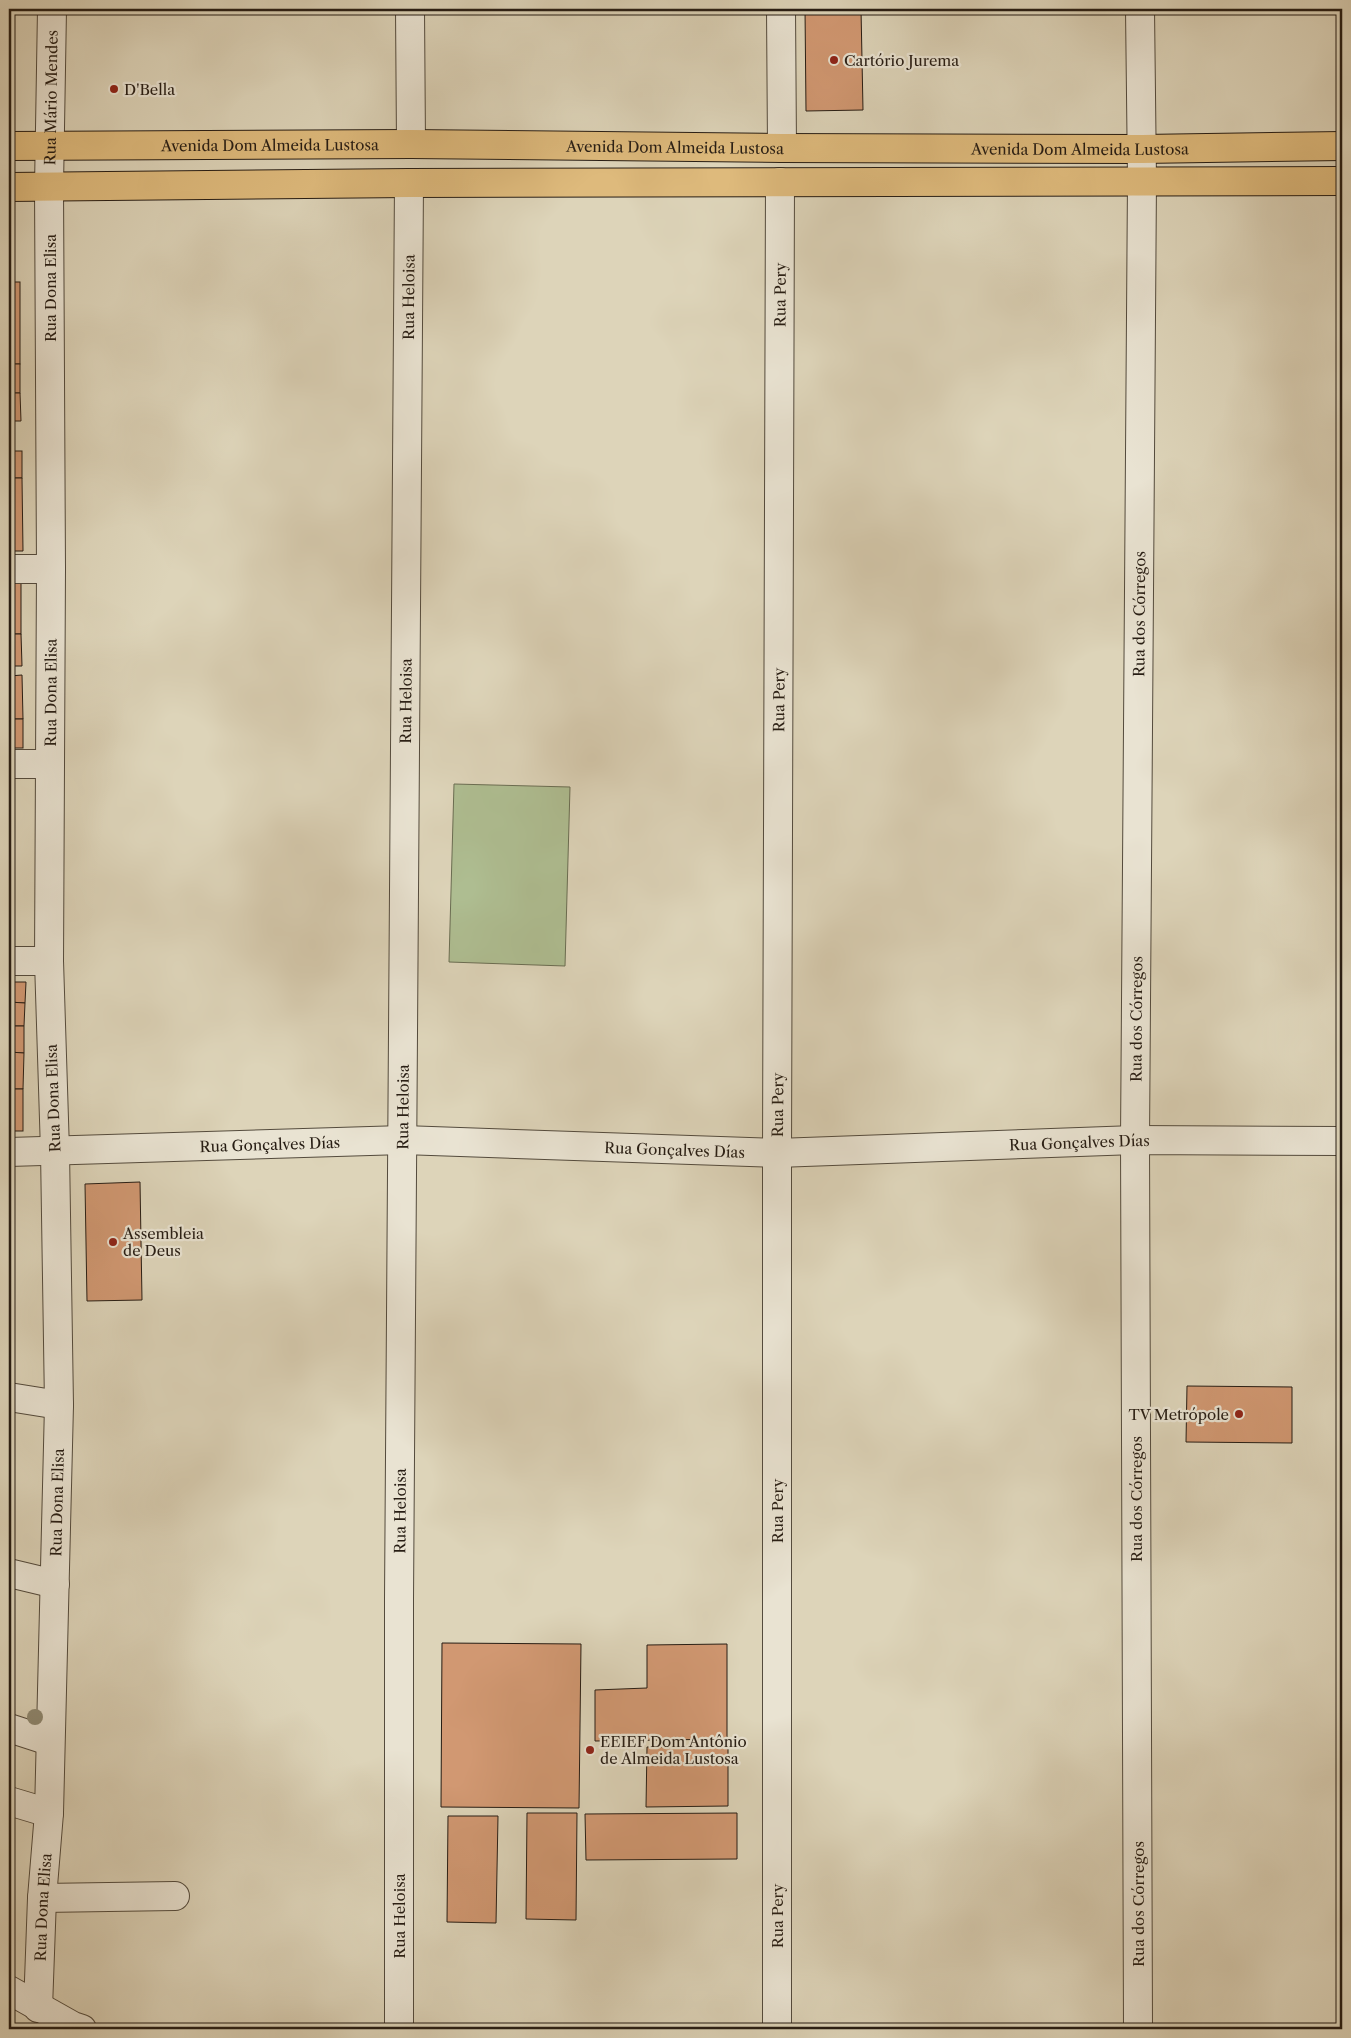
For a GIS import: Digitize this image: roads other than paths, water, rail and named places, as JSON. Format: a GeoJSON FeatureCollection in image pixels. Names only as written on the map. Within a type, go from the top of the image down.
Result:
{"type":"FeatureCollection","features":[{"type":"Feature","properties":{"kind":"main road","name":"Avenida Dom Almeida Lustosa"},"geometry":{"type":"LineString","coordinates":[[9,146],[410,144],[1142,149],[1342,146]]}},
{"type":"Feature","properties":{"kind":"main road"},"geometry":{"type":"LineString","coordinates":[[9,187],[409,183],[1342,181]]}},
{"type":"Feature","properties":{"kind":"street","name":"Rua Mário Mendes"},"geometry":{"type":"LineString","coordinates":[[49,187],[52,9]]}},
{"type":"Feature","properties":{"kind":"street"},"geometry":{"type":"LineString","coordinates":[[410,9],[410,144]]}},
{"type":"Feature","properties":{"kind":"street"},"geometry":{"type":"LineString","coordinates":[[781,9],[782,148]]}},
{"type":"Feature","properties":{"kind":"street","name":"Rua dos Córregos"},"geometry":{"type":"LineString","coordinates":[[1138,2029],[1135,1140],[1142,180],[1140,9]]}},
{"type":"Feature","properties":{"kind":"street","name":"Rua Pery"},"geometry":{"type":"LineString","coordinates":[[777,2029],[776,1153],[780,182]]}},
{"type":"Feature","properties":{"kind":"street","name":"Rua Heloisa"},"geometry":{"type":"LineString","coordinates":[[399,2029],[399,1599],[409,183]]}},
{"type":"Feature","properties":{"kind":"street","name":"Rua Dona Elisa"},"geometry":{"type":"LineString","coordinates":[[38,2008],[42,1898],[49,1813],[59,1405],[55,1151],[49,961],[51,569],[49,187]]}},
{"type":"Feature","properties":{"kind":"street"},"geometry":{"type":"LineString","coordinates":[[9,569],[51,569]]}},
{"type":"Feature","properties":{"kind":"street"},"geometry":{"type":"LineString","coordinates":[[9,764],[50,764]]}},
{"type":"Feature","properties":{"kind":"street"},"geometry":{"type":"LineString","coordinates":[[9,961],[49,961]]}},
{"type":"Feature","properties":{"kind":"street","name":"Rua Gonçalves Días"},"geometry":{"type":"LineString","coordinates":[[9,1152],[403,1140],[776,1153],[1135,1140],[1342,1141]]}},
{"type":"Feature","properties":{"kind":"street"},"geometry":{"type":"LineString","coordinates":[[9,1397],[59,1405]]}},
{"type":"Feature","properties":{"kind":"street"},"geometry":{"type":"LineString","coordinates":[[9,1573],[55,1584]]}},
{"type":"Feature","properties":{"kind":"street"},"geometry":{"type":"LineString","coordinates":[[9,1728],[50,1740]]}},
{"type":"Feature","properties":{"kind":"street"},"geometry":{"type":"LineString","coordinates":[[9,1801],[49,1813]]}},
{"type":"Feature","properties":{"kind":"street"},"geometry":{"type":"LineString","coordinates":[[42,1898],[175,1896]]}},
{"type":"Feature","properties":{"kind":"street"},"geometry":{"type":"LineString","coordinates":[[9,1990],[38,2008],[82,2029]]}},
{"type":"Feature","properties":{"kind":"place","name":"Cartório Jurema"},"geometry":{"type":"Point","coordinates":[834,60]}},
{"type":"Feature","properties":{"kind":"place","name":"D'Bella"},"geometry":{"type":"Point","coordinates":[114,89]}},
{"type":"Feature","properties":{"kind":"place","name":"Assembleia de Deus"},"geometry":{"type":"Point","coordinates":[113,1242]}},
{"type":"Feature","properties":{"kind":"place","name":"TV Metrópole"},"geometry":{"type":"Point","coordinates":[1239,1414]}},
{"type":"Feature","properties":{"kind":"place","name":"EEIEF Dom Antônio de Almeida Lustosa"},"geometry":{"type":"Point","coordinates":[590,1750]}}]}
